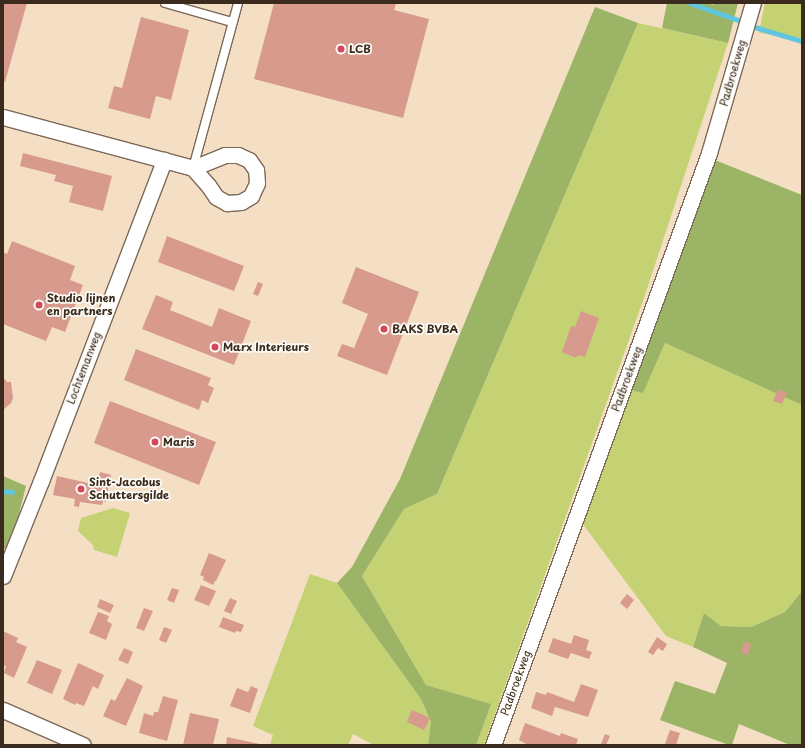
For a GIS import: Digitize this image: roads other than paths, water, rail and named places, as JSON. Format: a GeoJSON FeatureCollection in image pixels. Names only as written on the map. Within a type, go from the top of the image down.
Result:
{"type":"FeatureCollection","features":[{"type":"Feature","properties":{"kind":"street","name":"Padbroekweg"},"geometry":{"type":"LineString","coordinates":[[493,745],[709,153],[752,6]]}},
{"type":"Feature","properties":{"kind":"street"},"geometry":{"type":"LineString","coordinates":[[3,116],[193,168]]}},
{"type":"Feature","properties":{"kind":"street","name":"Lochtemanweg"},"geometry":{"type":"LineString","coordinates":[[3,576],[44,475],[164,160]]}},
{"type":"Feature","properties":{"kind":"street"},"geometry":{"type":"LineString","coordinates":[[3,710],[83,745]]}},
{"type":"Feature","properties":{"kind":"lane"},"geometry":{"type":"LineString","coordinates":[[165,3],[232,22]]}},
{"type":"Feature","properties":{"kind":"lane"},"geometry":{"type":"LineString","coordinates":[[193,168],[238,3]]}},
{"type":"Feature","properties":{"kind":"waterway"},"geometry":{"type":"LineString","coordinates":[[690,3],[738,20]]}},
{"type":"Feature","properties":{"kind":"waterway"},"geometry":{"type":"LineString","coordinates":[[755,27],[802,41]]}},
{"type":"Feature","properties":{"kind":"waterway"},"geometry":{"type":"LineString","coordinates":[[3,491],[12,492]]}},
{"type":"Feature","properties":{"kind":"place","name":"LCB"},"geometry":{"type":"Point","coordinates":[341,49]}},
{"type":"Feature","properties":{"kind":"place","name":"Studio lijnen en partners"},"geometry":{"type":"Point","coordinates":[39,305]}},
{"type":"Feature","properties":{"kind":"place","name":"BAKS BVBA"},"geometry":{"type":"Point","coordinates":[384,329]}},
{"type":"Feature","properties":{"kind":"place","name":"Marx Interieurs"},"geometry":{"type":"Point","coordinates":[215,347]}},
{"type":"Feature","properties":{"kind":"place","name":"Maris"},"geometry":{"type":"Point","coordinates":[155,442]}},
{"type":"Feature","properties":{"kind":"place","name":"Sint-Jacobus Schuttersgilde"},"geometry":{"type":"Point","coordinates":[81,489]}}]}
